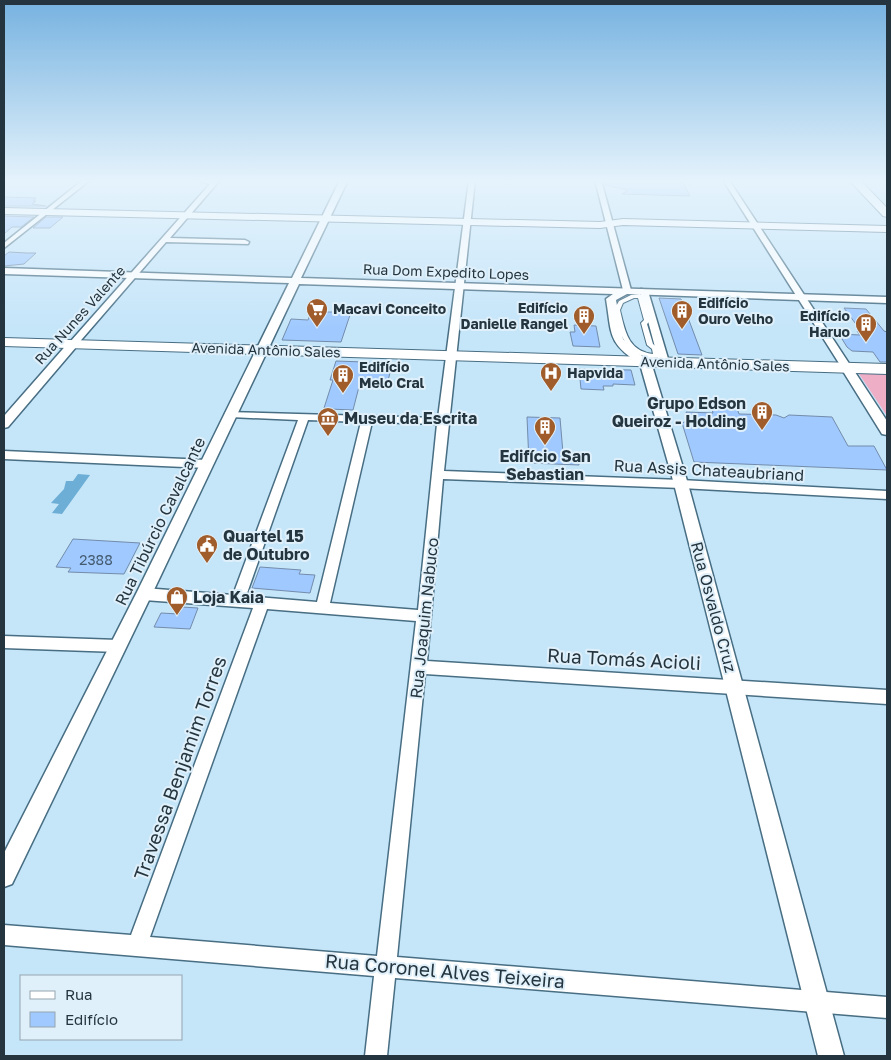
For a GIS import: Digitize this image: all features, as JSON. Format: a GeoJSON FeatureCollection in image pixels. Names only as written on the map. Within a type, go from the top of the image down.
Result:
{"type":"FeatureCollection","features":[{"type":"Feature","properties":{"kind":"main road","name":"Avenida Antônio Sales"},"geometry":{"type":"LineString","coordinates":[[4,342],[452,356],[655,360],[887,369]]}},
{"type":"Feature","properties":{"kind":"street"},"geometry":{"type":"LineString","coordinates":[[4,246],[25,229]]}},
{"type":"Feature","properties":{"kind":"street","name":"Rua Nunes Valente"},"geometry":{"type":"LineString","coordinates":[[4,424],[175,229]]}},
{"type":"Feature","properties":{"kind":"street","name":"Rua Tibúrcio Cavalcante"},"geometry":{"type":"LineString","coordinates":[[4,876],[144,594],[320,229]]}},
{"type":"Feature","properties":{"kind":"street","name":"Rua Joaquim Nabuco"},"geometry":{"type":"LineString","coordinates":[[376,1056],[439,475],[443,421],[465,229]]}},
{"type":"Feature","properties":{"kind":"street"},"geometry":{"type":"LineString","coordinates":[[611,229],[627,290],[611,298],[618,340],[628,351],[655,360]]}},
{"type":"Feature","properties":{"kind":"street"},"geometry":{"type":"LineString","coordinates":[[757,229],[802,296],[887,431]]}},
{"type":"Feature","properties":{"kind":"street"},"geometry":{"type":"LineString","coordinates":[[166,240],[245,242]]}},
{"type":"Feature","properties":{"kind":"street","name":"Rua Dom Expedito Lopes"},"geometry":{"type":"LineString","coordinates":[[4,271],[887,300]]}},
{"type":"Feature","properties":{"kind":"street","name":"Rua Osvaldo Cruz"},"geometry":{"type":"LineString","coordinates":[[644,291],[655,360],[682,484],[831,1056]]}},
{"type":"Feature","properties":{"kind":"street"},"geometry":{"type":"LineString","coordinates":[[635,296],[640,296],[647,321],[644,323],[650,345],[655,348],[655,360],[653,356],[641,353],[626,342],[617,310],[621,302],[635,296]]}},
{"type":"Feature","properties":{"kind":"street"},"geometry":{"type":"LineString","coordinates":[[230,414],[443,421]]}},
{"type":"Feature","properties":{"kind":"street"},"geometry":{"type":"LineString","coordinates":[[237,602],[304,417]]}},
{"type":"Feature","properties":{"kind":"street"},"geometry":{"type":"LineString","coordinates":[[322,608],[367,419]]}},
{"type":"Feature","properties":{"kind":"street"},"geometry":{"type":"LineString","coordinates":[[4,455],[207,464]]}},
{"type":"Feature","properties":{"kind":"street","name":"Rua Assis Chateaubriand"},"geometry":{"type":"LineString","coordinates":[[439,475],[682,484],[887,495]]}},
{"type":"Feature","properties":{"kind":"street"},"geometry":{"type":"LineString","coordinates":[[144,594],[424,616]]}},
{"type":"Feature","properties":{"kind":"street","name":"Travessa Benjamim Torres"},"geometry":{"type":"LineString","coordinates":[[137,946],[262,604]]}},
{"type":"Feature","properties":{"kind":"street"},"geometry":{"type":"LineString","coordinates":[[4,642],[118,646]]}},
{"type":"Feature","properties":{"kind":"street","name":"Rua Tomás Acioli"},"geometry":{"type":"LineString","coordinates":[[418,667],[887,697]]}},
{"type":"Feature","properties":{"kind":"street","name":"Rua Coronel Alves Teixeira"},"geometry":{"type":"LineString","coordinates":[[4,935],[887,1008]]}},
{"type":"Feature","properties":{"kind":"shaded area"},"geometry":{"type":"Polygon","coordinates":[[[857,371],[887,372],[887,416],[857,371]]]}},
{"type":"Feature","properties":{"kind":"water"},"geometry":{"type":"Polygon","coordinates":[[[78,474],[90,475],[62,514],[52,513],[59,504],[51,503],[64,489],[66,481],[73,481],[78,474]]]}},
{"type":"Feature","properties":{"kind":"building"},"geometry":{"type":"Polygon","coordinates":[[[9,252],[36,253],[24,264],[4,266],[4,256],[9,252]]]}},
{"type":"Feature","properties":{"kind":"building","name":"Edifício Ouro Velho"},"geometry":{"type":"Polygon","coordinates":[[[659,298],[681,299],[702,355],[678,354],[659,298]]]}},
{"type":"Feature","properties":{"kind":"building","name":"Edifício Haruo"},"geometry":{"type":"Polygon","coordinates":[[[844,308],[866,309],[884,331],[887,332],[887,362],[880,362],[873,352],[852,351],[847,347],[839,334],[860,335],[857,331],[861,331],[844,308]]]}},
{"type":"Feature","properties":{"kind":"building","name":"Macavi Conceito"},"geometry":{"type":"Polygon","coordinates":[[[324,312],[351,312],[341,342],[282,340],[291,319],[308,320],[310,315],[323,316],[324,312]]]}},
{"type":"Feature","properties":{"kind":"building","name":"Edifício Danielle Rangel"},"geometry":{"type":"Polygon","coordinates":[[[574,325],[596,326],[600,347],[573,346],[570,332],[575,332],[574,325]]]}},
{"type":"Feature","properties":{"kind":"building","name":"Edifício Melo Cral"},"geometry":{"type":"Polygon","coordinates":[[[336,361],[392,364],[388,381],[361,379],[353,410],[324,408],[333,380],[330,380],[336,361]]]}},
{"type":"Feature","properties":{"kind":"building"},"geometry":{"type":"Polygon","coordinates":[[[579,369],[631,370],[635,385],[613,384],[613,386],[603,386],[604,390],[581,389],[579,369]]]}},
{"type":"Feature","properties":{"kind":"building","name":"Grupo Edson Queiroz - Holding"},"geometry":{"type":"Polygon","coordinates":[[[721,405],[736,406],[739,414],[776,415],[784,418],[789,415],[832,417],[848,446],[874,446],[887,470],[694,462],[682,423],[689,420],[686,412],[713,413],[711,406],[722,407],[721,405]]]}},
{"type":"Feature","properties":{"kind":"building","name":"Edifício San Sebastian"},"geometry":{"type":"Polygon","coordinates":[[[527,417],[560,418],[563,453],[577,453],[579,465],[529,463],[527,417]]]}},
{"type":"Feature","properties":{"kind":"building"},"geometry":{"type":"Polygon","coordinates":[[[73,539],[140,543],[124,574],[68,572],[71,568],[56,567],[73,539]]]}},
{"type":"Feature","properties":{"kind":"building"},"geometry":{"type":"Polygon","coordinates":[[[260,567],[301,570],[299,574],[315,575],[310,593],[252,588],[260,567]]]}},
{"type":"Feature","properties":{"kind":"building","name":"Loja Kaia"},"geometry":{"type":"Polygon","coordinates":[[[182,607],[198,608],[190,629],[154,627],[161,613],[179,614],[182,607]]]}},
{"type":"Feature","properties":{"kind":"place","name":"Macavi Conceito"},"geometry":{"type":"Point","coordinates":[317,328]}},
{"type":"Feature","properties":{"kind":"place","name":"Edifício Ouro Velho"},"geometry":{"type":"Point","coordinates":[682,330]}},
{"type":"Feature","properties":{"kind":"place","name":"Edifício Danielle Rangel"},"geometry":{"type":"Point","coordinates":[584,335]}},
{"type":"Feature","properties":{"kind":"place","name":"Edifício Haruo"},"geometry":{"type":"Point","coordinates":[866,343]}},
{"type":"Feature","properties":{"kind":"place","name":"Hapvida"},"geometry":{"type":"Point","coordinates":[551,392]}},
{"type":"Feature","properties":{"kind":"place","name":"Edifício Melo Cral"},"geometry":{"type":"Point","coordinates":[343,394]}},
{"type":"Feature","properties":{"kind":"place","name":"Grupo Edson Queiroz - Holding"},"geometry":{"type":"Point","coordinates":[762,431]}},
{"type":"Feature","properties":{"kind":"place","name":"Museu da Escrita"},"geometry":{"type":"Point","coordinates":[328,437]}},
{"type":"Feature","properties":{"kind":"place","name":"Edifício San Sebastian"},"geometry":{"type":"Point","coordinates":[545,446]}},
{"type":"Feature","properties":{"kind":"place","name":"Quartel 15 de Outubro"},"geometry":{"type":"Point","coordinates":[207,564]}},
{"type":"Feature","properties":{"kind":"place","name":"Loja Kaia"},"geometry":{"type":"Point","coordinates":[177,616]}}]}
